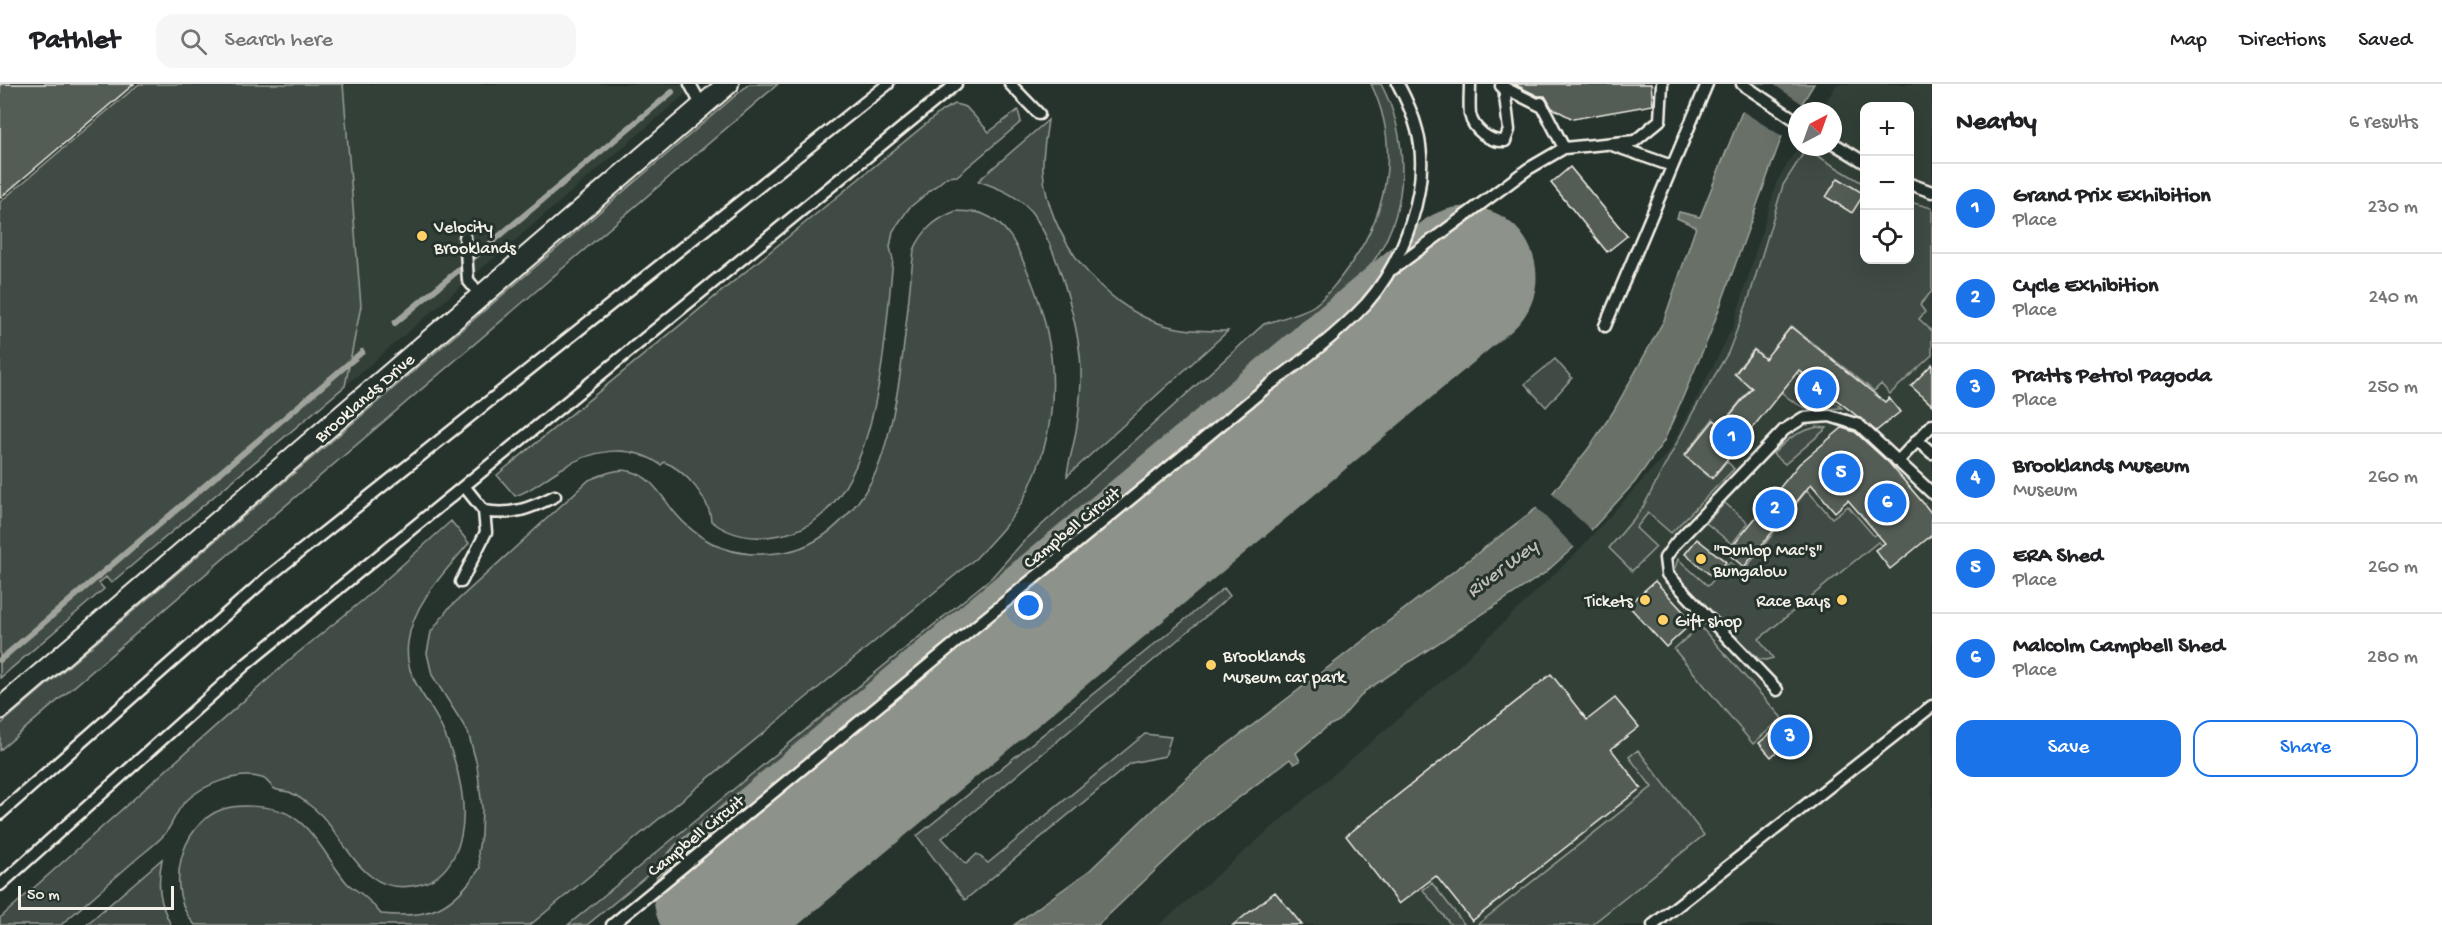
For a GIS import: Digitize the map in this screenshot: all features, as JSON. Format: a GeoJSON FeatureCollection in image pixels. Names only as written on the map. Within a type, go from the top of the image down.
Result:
{"type":"FeatureCollection","features":[{"type":"Feature","properties":{"kind":"street","name":"Brooklands Drive"},"geometry":{"type":"LineString","coordinates":[[0,709],[728,84]]}},
{"type":"Feature","properties":{"kind":"lane"},"geometry":{"type":"LineString","coordinates":[[690,84],[702,106]]}},
{"type":"Feature","properties":{"kind":"lane"},"geometry":{"type":"LineString","coordinates":[[0,814],[268,577],[888,84]]}},
{"type":"Feature","properties":{"kind":"lane"},"geometry":{"type":"LineString","coordinates":[[0,885],[245,665],[956,84]]}},
{"type":"Feature","properties":{"kind":"lane"},"geometry":{"type":"LineString","coordinates":[[1010,84],[1039,114]]}},
{"type":"Feature","properties":{"kind":"lane","name":"Campbell Circuit"},"geometry":{"type":"LineString","coordinates":[[612,925],[1268,386],[1318,348],[1366,304],[1390,272],[1406,238],[1417,203],[1421,166],[1418,132],[1398,84]]}},
{"type":"Feature","properties":{"kind":"lane"},"geometry":{"type":"LineString","coordinates":[[1470,84],[1470,116],[1482,134],[1494,142],[1505,141],[1509,130],[1501,86]]}},
{"type":"Feature","properties":{"kind":"lane"},"geometry":{"type":"LineString","coordinates":[[1390,272],[1528,169],[1564,148],[1635,141],[1660,120],[1662,84]]}},
{"type":"Feature","properties":{"kind":"lane"},"geometry":{"type":"LineString","coordinates":[[1605,326],[1707,84]]}},
{"type":"Feature","properties":{"kind":"lane"},"geometry":{"type":"LineString","coordinates":[[1742,84],[1788,115]]}},
{"type":"Feature","properties":{"kind":"lane"},"geometry":{"type":"LineString","coordinates":[[1501,86],[1542,105],[1564,148]]}},
{"type":"Feature","properties":{"kind":"lane"},"geometry":{"type":"LineString","coordinates":[[1609,144],[1672,165]]}},
{"type":"Feature","properties":{"kind":"lane"},"geometry":{"type":"LineString","coordinates":[[1842,149],[1860,160]]}},
{"type":"Feature","properties":{"kind":"lane"},"geometry":{"type":"LineString","coordinates":[[1914,185],[1932,192]]}},
{"type":"Feature","properties":{"kind":"lane"},"geometry":{"type":"LineString","coordinates":[[465,237],[468,280],[481,296]]}},
{"type":"Feature","properties":{"kind":"lane"},"geometry":{"type":"LineString","coordinates":[[1777,690],[1667,574],[1665,558],[1675,544],[1784,430],[1803,418],[1830,416],[1859,425],[1932,493]]}},
{"type":"Feature","properties":{"kind":"lane"},"geometry":{"type":"LineString","coordinates":[[1898,461],[1932,425]]}},
{"type":"Feature","properties":{"kind":"lane"},"geometry":{"type":"LineString","coordinates":[[1917,440],[1932,453]]}},
{"type":"Feature","properties":{"kind":"lane"},"geometry":{"type":"LineString","coordinates":[[461,582],[486,532],[484,511],[464,486]]}},
{"type":"Feature","properties":{"kind":"lane"},"geometry":{"type":"LineString","coordinates":[[484,511],[502,514],[528,509],[555,495]]}},
{"type":"Feature","properties":{"kind":"lane"},"geometry":{"type":"LineString","coordinates":[[1653,925],[1932,706]]}},
{"type":"Feature","properties":{"kind":"shaded area"},"geometry":{"type":"Polygon","coordinates":[[[139,84],[343,84],[361,306],[345,386],[111,583],[106,577],[99,583],[104,589],[0,678],[0,202],[139,84]]]}},
{"type":"Feature","properties":{"kind":"shaded area","name":"Velocity Brooklands"},"geometry":{"type":"Polygon","coordinates":[[[343,84],[697,84],[345,386],[361,306],[343,84]]]}},
{"type":"Feature","properties":{"kind":"shaded area"},"geometry":{"type":"Polygon","coordinates":[[[749,84],[778,84],[0,750],[0,725],[749,84]]]}},
{"type":"Feature","properties":{"kind":"shaded area"},"geometry":{"type":"Polygon","coordinates":[[[1371,84],[1381,84],[1397,126],[1401,148],[1400,193],[1388,236],[1377,256],[1360,280],[1327,317],[587,925],[568,925],[992,577],[1023,542],[1264,324],[1305,310],[1326,295],[1365,242],[1382,198],[1386,176],[1385,130],[1380,107],[1371,84]]]}},
{"type":"Feature","properties":{"kind":"shaded area"},"geometry":{"type":"Polygon","coordinates":[[[1837,84],[1932,84],[1932,925],[1159,925],[1451,673],[1574,555],[1670,450],[1733,327],[1777,181],[1792,156],[1842,156],[1842,102],[1826,102],[1837,84]]]}},
{"type":"Feature","properties":{"kind":"shaded area"},"geometry":{"type":"Polygon","coordinates":[[[955,104],[966,107],[989,132],[1018,110],[1021,122],[957,176],[947,177],[909,208],[893,231],[890,247],[893,260],[886,334],[871,421],[858,461],[839,496],[813,522],[780,535],[752,537],[735,534],[711,521],[706,503],[695,486],[680,471],[664,462],[661,465],[636,453],[623,451],[597,454],[571,463],[515,496],[497,475],[943,110],[955,104]]]}},
{"type":"Feature","properties":{"kind":"shaded area"},"geometry":{"type":"Polygon","coordinates":[[[1048,120],[1043,164],[1047,195],[1055,219],[1067,243],[1082,265],[1100,285],[1141,316],[1164,325],[1180,328],[1228,331],[1067,476],[1079,409],[1081,363],[1067,292],[1050,245],[1029,209],[1011,195],[978,181],[1048,120]]]}},
{"type":"Feature","properties":{"kind":"shaded area"},"geometry":{"type":"Polygon","coordinates":[[[1802,156],[1818,156],[1860,182],[1860,264],[1914,264],[1914,203],[1932,208],[1932,291],[1920,305],[1925,312],[1919,319],[1932,331],[1932,355],[1890,394],[1881,384],[1874,391],[1791,326],[1771,352],[1842,408],[1809,409],[1797,404],[1781,392],[1791,379],[1754,349],[1734,374],[1751,388],[1721,425],[1713,419],[1684,456],[1712,479],[1727,461],[1734,469],[1671,533],[1648,513],[1636,528],[1656,547],[1632,571],[1609,548],[1642,509],[1693,412],[1728,353],[1749,298],[1783,185],[1802,156]]]}},
{"type":"Feature","properties":{"kind":"shaded area"},"geometry":{"type":"Polygon","coordinates":[[[956,211],[980,213],[993,219],[1013,240],[1040,305],[1052,362],[1053,390],[1050,418],[1035,474],[1012,517],[976,558],[530,925],[195,925],[185,911],[180,895],[181,860],[196,829],[208,817],[223,809],[236,806],[278,810],[300,822],[317,841],[347,883],[381,914],[413,915],[426,912],[449,902],[460,893],[480,868],[478,852],[482,808],[477,765],[468,732],[432,675],[427,653],[431,632],[448,609],[589,480],[609,472],[624,470],[644,477],[691,529],[710,542],[728,550],[756,554],[785,552],[818,539],[833,528],[846,516],[869,485],[883,453],[890,429],[906,327],[914,250],[930,226],[956,211]]]}},
{"type":"Feature","properties":{"kind":"shaded area"},"geometry":{"type":"Polygon","coordinates":[[[1555,359],[1572,378],[1546,407],[1525,384],[1555,359]]]}},
{"type":"Feature","properties":{"kind":"shaded area"},"geometry":{"type":"Polygon","coordinates":[[[1817,427],[1827,428],[1785,464],[1773,454],[1792,437],[1817,427]]]}},
{"type":"Feature","properties":{"kind":"shaded area"},"geometry":{"type":"Polygon","coordinates":[[[1807,490],[1832,518],[1848,506],[1874,536],[1884,529],[1886,550],[1878,542],[1759,639],[1773,658],[1759,659],[1675,580],[1673,573],[1678,559],[1708,586],[1730,562],[1743,572],[1807,490]]]}},
{"type":"Feature","properties":{"kind":"shaded area"},"geometry":{"type":"Polygon","coordinates":[[[1725,503],[1748,523],[1732,544],[1706,523],[1725,503]]]}},
{"type":"Feature","properties":{"kind":"shaded area"},"geometry":{"type":"Polygon","coordinates":[[[451,521],[469,543],[423,601],[411,628],[407,655],[412,676],[447,739],[461,789],[463,824],[460,841],[451,861],[439,875],[417,885],[399,887],[384,884],[371,877],[360,867],[332,828],[306,802],[289,792],[275,789],[264,779],[242,776],[221,781],[193,795],[182,805],[160,839],[61,925],[0,925],[0,918],[294,656],[363,600],[451,521]]]}},
{"type":"Feature","properties":{"kind":"shaded area"},"geometry":{"type":"Polygon","coordinates":[[[1224,588],[1230,596],[942,838],[966,864],[977,854],[988,863],[1145,734],[1171,737],[1165,756],[1131,763],[965,900],[917,836],[1224,588]]]}},
{"type":"Feature","properties":{"kind":"shaded area"},"geometry":{"type":"Polygon","coordinates":[[[1700,626],[1782,718],[1753,744],[1674,649],[1700,626]]]}},
{"type":"Feature","properties":{"kind":"shaded area"},"geometry":{"type":"Polygon","coordinates":[[[1638,750],[1704,835],[1591,925],[1477,925],[1652,787],[1629,757],[1638,750]]]}},
{"type":"Feature","properties":{"kind":"shaded area"},"geometry":{"type":"Polygon","coordinates":[[[162,859],[160,893],[171,925],[86,925],[162,859]]]}},
{"type":"Feature","properties":{"kind":"shaded area"},"geometry":{"type":"Polygon","coordinates":[[[1432,883],[1463,925],[1451,925],[1423,890],[1432,883]]]}},
{"type":"Feature","properties":{"kind":"water","name":"River Wey"},"geometry":{"type":"Polygon","coordinates":[[[1753,84],[1814,84],[1803,102],[1788,102],[1788,126],[1782,136],[1710,334],[1664,441],[1635,482],[1584,538],[1545,573],[1365,691],[1339,721],[1328,726],[1296,753],[1300,761],[1294,764],[1290,759],[1204,824],[1098,925],[1014,925],[1090,870],[1207,760],[1547,500],[1588,449],[1613,412],[1664,320],[1696,227],[1677,218],[1679,212],[1700,217],[1753,84]]]}},
{"type":"Feature","properties":{"kind":"pier"},"geometry":{"type":"Polygon","coordinates":[[[1749,84],[1773,84],[1800,102],[1788,102],[1788,133],[1785,138],[1739,109],[1749,84]]]}},
{"type":"Feature","properties":{"kind":"pier"},"geometry":{"type":"Polygon","coordinates":[[[1550,492],[1593,532],[1576,549],[1535,506],[1550,492]]]}},
{"type":"Feature","properties":{"kind":"building"},"geometry":{"type":"Polygon","coordinates":[[[0,84],[134,84],[0,198],[0,84]]]}},
{"type":"Feature","properties":{"kind":"building"},"geometry":{"type":"Polygon","coordinates":[[[1514,84],[1651,84],[1653,105],[1573,119],[1552,108],[1545,96],[1538,96],[1514,84]]]}},
{"type":"Feature","properties":{"kind":"building"},"geometry":{"type":"Polygon","coordinates":[[[1570,167],[1627,236],[1607,252],[1551,183],[1570,167]]]}},
{"type":"Feature","properties":{"kind":"building"},"geometry":{"type":"Polygon","coordinates":[[[1838,178],[1860,192],[1860,200],[1852,213],[1826,197],[1838,178]]]}},
{"type":"Feature","properties":{"kind":"building"},"geometry":{"type":"Polygon","coordinates":[[[1791,327],[1885,402],[1889,398],[1900,412],[1876,431],[1799,370],[1712,478],[1685,456],[1714,420],[1721,426],[1752,388],[1735,374],[1754,350],[1765,359],[1791,327]]]}},
{"type":"Feature","properties":{"kind":"building"},"geometry":{"type":"Polygon","coordinates":[[[1932,364],[1932,405],[1911,386],[1932,364]]]}},
{"type":"Feature","properties":{"kind":"building"},"geometry":{"type":"Polygon","coordinates":[[[1842,428],[1855,432],[1889,463],[1924,504],[1932,514],[1932,535],[1890,569],[1875,550],[1885,543],[1848,500],[1835,512],[1811,484],[1744,567],[1727,553],[1799,464],[1842,428]]]}},
{"type":"Feature","properties":{"kind":"building","name":"\"Dunlop Mac's\" Bungalow"},"geometry":{"type":"Polygon","coordinates":[[[1697,539],[1726,562],[1714,578],[1685,554],[1697,539]]]}},
{"type":"Feature","properties":{"kind":"building"},"geometry":{"type":"Polygon","coordinates":[[[1655,581],[1693,622],[1666,647],[1628,605],[1655,581]]]}},
{"type":"Feature","properties":{"kind":"building"},"geometry":{"type":"Polygon","coordinates":[[[1551,674],[1587,720],[1615,698],[1639,727],[1611,749],[1641,788],[1472,921],[1436,876],[1399,904],[1346,836],[1551,674]]]}},
{"type":"Feature","properties":{"kind":"building"},"geometry":{"type":"Polygon","coordinates":[[[1789,721],[1805,740],[1792,752],[1776,733],[1789,721]]]}},
{"type":"Feature","properties":{"kind":"building"},"geometry":{"type":"Polygon","coordinates":[[[1771,733],[1783,746],[1771,757],[1759,743],[1771,733]]]}},
{"type":"Feature","properties":{"kind":"building"},"geometry":{"type":"Polygon","coordinates":[[[1275,892],[1302,925],[1233,925],[1275,892]]]}},
{"type":"Feature","properties":{"kind":"waterway"},"geometry":{"type":"LineString","coordinates":[[395,323],[672,92]]}},
{"type":"Feature","properties":{"kind":"waterway"},"geometry":{"type":"LineString","coordinates":[[0,660],[362,352]]}},
{"type":"Feature","properties":{"kind":"runway"},"geometry":{"type":"LineString","coordinates":[[724,895],[1466,277]]}},
{"type":"Feature","properties":{"kind":"place","name":"Velocity Brooklands"},"geometry":{"type":"Point","coordinates":[422,236]}},
{"type":"Feature","properties":{"kind":"place","name":"Brooklands Museum"},"geometry":{"type":"Point","coordinates":[1817,389]}},
{"type":"Feature","properties":{"kind":"place","name":"Grand Prix Exhibition"},"geometry":{"type":"Point","coordinates":[1732,437]}},
{"type":"Feature","properties":{"kind":"place","name":"ERA Shed"},"geometry":{"type":"Point","coordinates":[1841,473]}},
{"type":"Feature","properties":{"kind":"place","name":"Malcolm Campbell Shed"},"geometry":{"type":"Point","coordinates":[1887,503]}},
{"type":"Feature","properties":{"kind":"place","name":"Cycle Exhibition"},"geometry":{"type":"Point","coordinates":[1775,509]}},
{"type":"Feature","properties":{"kind":"place","name":"\"Dunlop Mac's\" Bungalow"},"geometry":{"type":"Point","coordinates":[1701,559]}},
{"type":"Feature","properties":{"kind":"place","name":"Tickets"},"geometry":{"type":"Point","coordinates":[1645,600]}},
{"type":"Feature","properties":{"kind":"place","name":"Race Bays"},"geometry":{"type":"Point","coordinates":[1842,600]}},
{"type":"Feature","properties":{"kind":"place","name":"Gift shop"},"geometry":{"type":"Point","coordinates":[1663,620]}},
{"type":"Feature","properties":{"kind":"place","name":"Brooklands Museum car park"},"geometry":{"type":"Point","coordinates":[1211,665]}},
{"type":"Feature","properties":{"kind":"place","name":"Pratts Petrol Pagoda"},"geometry":{"type":"Point","coordinates":[1790,737]}}]}
